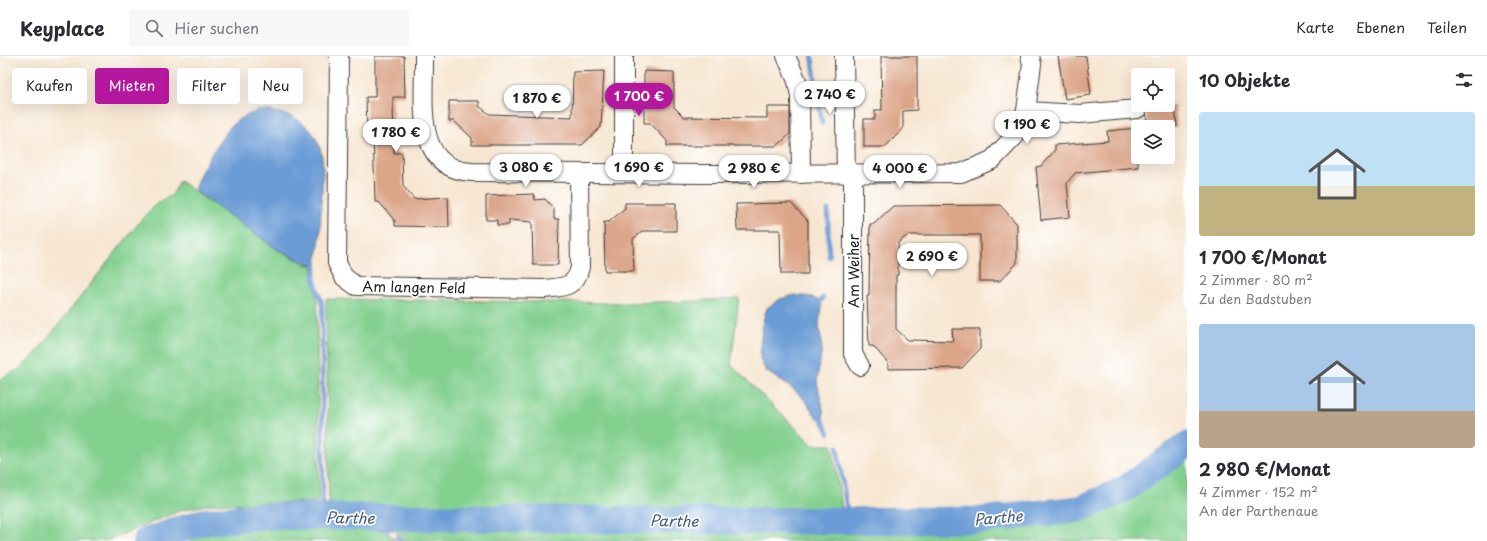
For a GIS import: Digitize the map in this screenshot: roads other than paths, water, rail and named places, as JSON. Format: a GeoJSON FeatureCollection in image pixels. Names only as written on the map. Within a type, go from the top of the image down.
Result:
{"type":"FeatureCollection","features":[{"type":"Feature","properties":{"kind":"street","name":"Am langen Feld"},"geometry":{"type":"LineString","coordinates":[[339,56],[337,263],[344,277],[356,286],[545,289],[569,285],[578,278],[580,267],[579,173]]}},
{"type":"Feature","properties":{"kind":"street"},"geometry":{"type":"LineString","coordinates":[[424,56],[426,132],[430,148],[440,161],[456,170],[465,172],[801,174],[961,173],[992,160],[1015,136],[1026,111],[1032,64],[1030,56]]}},
{"type":"Feature","properties":{"kind":"street"},"geometry":{"type":"LineString","coordinates":[[624,56],[624,173]]}},
{"type":"Feature","properties":{"kind":"street"},"geometry":{"type":"LineString","coordinates":[[786,56],[797,81],[800,96],[801,174]]}},
{"type":"Feature","properties":{"kind":"street","name":"Am Weiher"},"geometry":{"type":"LineString","coordinates":[[844,56],[849,174],[853,354],[860,366]]}},
{"type":"Feature","properties":{"kind":"street"},"geometry":{"type":"LineString","coordinates":[[1026,111],[1080,114],[1131,110]]}},
{"type":"Feature","properties":{"kind":"water"},"geometry":{"type":"Polygon","coordinates":[[[259,110],[283,114],[294,118],[303,124],[311,131],[321,152],[323,170],[319,240],[316,263],[311,265],[277,249],[195,191],[204,167],[217,145],[230,128],[240,119],[259,110]]]}},
{"type":"Feature","properties":{"kind":"water"},"geometry":{"type":"Polygon","coordinates":[[[794,295],[812,297],[820,302],[822,306],[819,323],[822,348],[817,381],[824,414],[822,419],[817,418],[804,399],[793,389],[766,371],[760,359],[762,324],[767,308],[780,299],[794,295]]]}},
{"type":"Feature","properties":{"kind":"waterway"},"geometry":{"type":"LineString","coordinates":[[812,56],[822,123]]}},
{"type":"Feature","properties":{"kind":"waterway"},"geometry":{"type":"LineString","coordinates":[[828,210],[829,257]]}},
{"type":"Feature","properties":{"kind":"waterway"},"geometry":{"type":"LineString","coordinates":[[316,263],[314,279],[322,304],[323,516]]}},
{"type":"Feature","properties":{"kind":"waterway"},"geometry":{"type":"LineString","coordinates":[[820,302],[823,298]]}},
{"type":"Feature","properties":{"kind":"waterway"},"geometry":{"type":"LineString","coordinates":[[822,419],[829,433]]}},
{"type":"Feature","properties":{"kind":"waterway","name":"Parthe"},"geometry":{"type":"LineString","coordinates":[[146,541],[203,522],[263,516],[740,521],[982,520],[1080,509],[1125,489],[1187,445]]}},
{"type":"Feature","properties":{"kind":"waterway"},"geometry":{"type":"LineString","coordinates":[[837,447],[849,521]]}},
{"type":"Feature","properties":{"kind":"waterway","name":"Parthe"},"geometry":{"type":"LineString","coordinates":[[376,517],[383,525]]}},
{"type":"Feature","properties":{"kind":"waterway"},"geometry":{"type":"LineString","coordinates":[[397,537],[401,541]]}}]}
